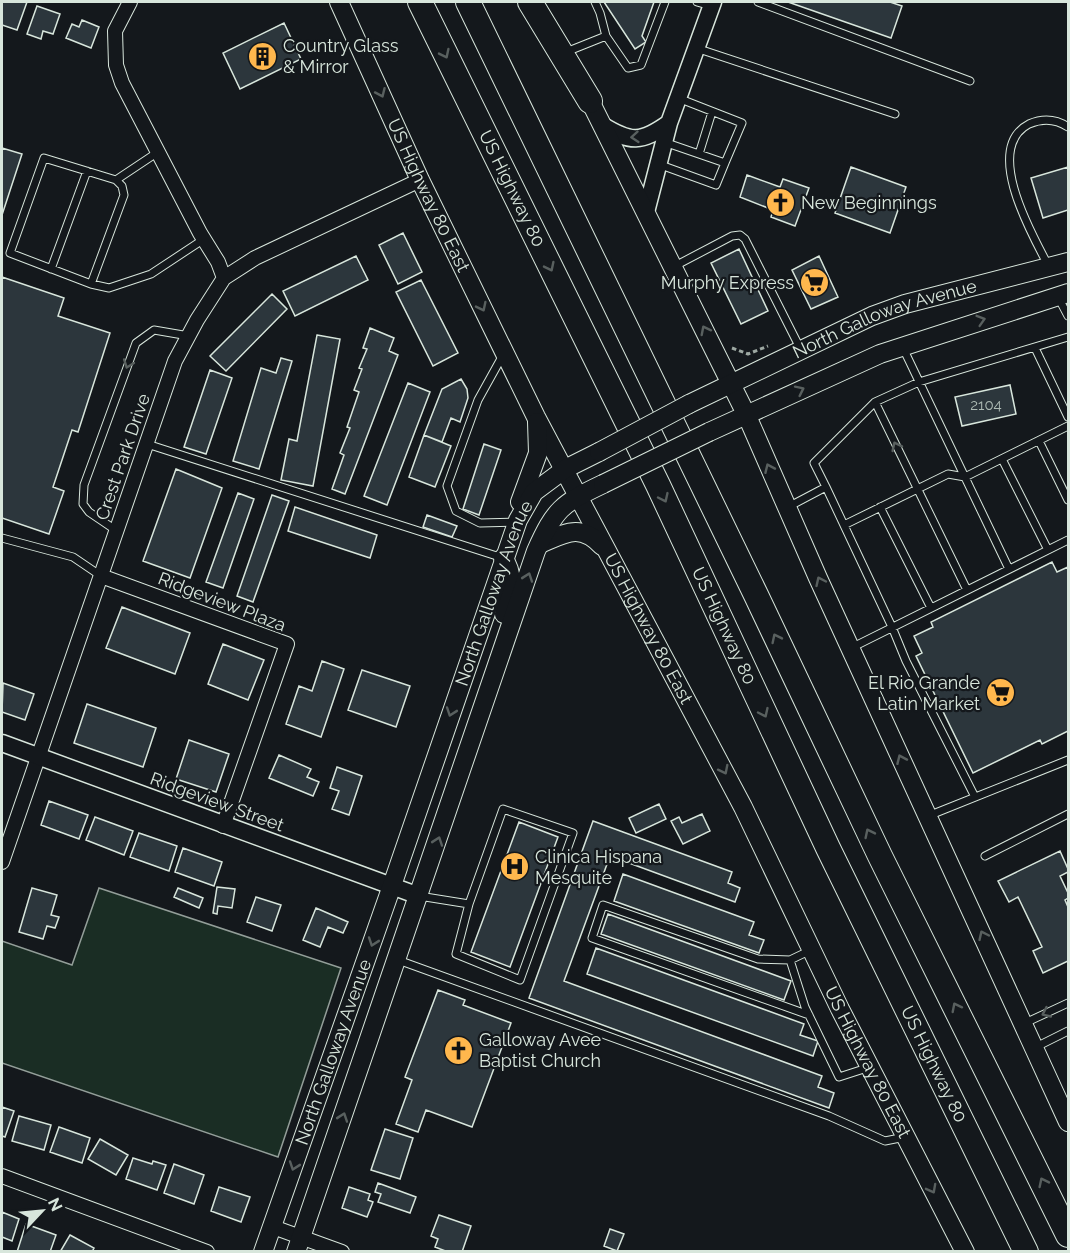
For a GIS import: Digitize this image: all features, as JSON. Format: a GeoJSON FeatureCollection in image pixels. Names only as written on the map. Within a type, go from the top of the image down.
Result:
{"type":"FeatureCollection","features":[{"type":"Feature","properties":{"kind":"highway","name":"US Highway 80"},"geometry":{"type":"LineString","coordinates":[[420,2],[658,485],[828,848],[1026,1251]]}},
{"type":"Feature","properties":{"kind":"highway"},"geometry":{"type":"LineString","coordinates":[[468,2],[875,845],[1068,1235]]}},
{"type":"Feature","properties":{"kind":"highway"},"geometry":{"type":"LineString","coordinates":[[530,2],[590,101]]}},
{"type":"Feature","properties":{"kind":"main road","name":"US Highway 80 East"},"geometry":{"type":"LineString","coordinates":[[339,2],[420,180],[536,417],[743,807],[811,950],[965,1251]]}},
{"type":"Feature","properties":{"kind":"main road"},"geometry":{"type":"LineString","coordinates":[[542,2],[747,416],[1068,1122]]}},
{"type":"Feature","properties":{"kind":"main road","name":"North Galloway Avenue"},"geometry":{"type":"LineString","coordinates":[[264,1251],[392,887],[503,558],[513,530],[534,492],[565,469],[731,383],[797,343],[905,304],[1068,262]]}},
{"type":"Feature","properties":{"kind":"main road"},"geometry":{"type":"LineString","coordinates":[[1049,268],[1063,295]]}},
{"type":"Feature","properties":{"kind":"main road","name":"North Galloway Avenue"},"geometry":{"type":"LineString","coordinates":[[299,1244],[540,544],[555,514],[579,495],[852,365],[902,346],[1063,295]]}},
{"type":"Feature","properties":{"kind":"main road"},"geometry":{"type":"LineString","coordinates":[[513,530],[523,492],[538,453],[536,417]]}},
{"type":"Feature","properties":{"kind":"main road"},"geometry":{"type":"LineString","coordinates":[[540,544],[573,531],[585,532],[610,554]]}},
{"type":"Feature","properties":{"kind":"main road"},"geometry":{"type":"LineString","coordinates":[[490,687],[487,666],[511,583],[507,564],[503,558]]}},
{"type":"Feature","properties":{"kind":"street"},"geometry":{"type":"LineString","coordinates":[[130,2],[115,32],[116,65],[122,83],[218,262],[224,278]]}},
{"type":"Feature","properties":{"kind":"street"},"geometry":{"type":"LineString","coordinates":[[646,212],[669,123],[696,48],[707,3]]}},
{"type":"Feature","properties":{"kind":"street"},"geometry":{"type":"LineString","coordinates":[[602,125],[621,137],[632,139],[653,134],[669,123]]}},
{"type":"Feature","properties":{"kind":"street","name":"Crest Park Drive"},"geometry":{"type":"LineString","coordinates":[[2,862],[175,361],[224,278],[255,258],[420,180]]}},
{"type":"Feature","properties":{"kind":"street","name":"Ridgeview Plaza"},"geometry":{"type":"LineString","coordinates":[[101,576],[287,644],[223,826]]}},
{"type":"Feature","properties":{"kind":"street","name":"Ridgeview Street"},"geometry":{"type":"LineString","coordinates":[[2,743],[419,896]]}},
{"type":"Feature","properties":{"kind":"street"},"geometry":{"type":"LineString","coordinates":[[2,1176],[207,1251]]}},
{"type":"Feature","properties":{"kind":"street"},"geometry":{"type":"LineString","coordinates":[[273,1227],[299,1244],[342,1251]]}},
{"type":"Feature","properties":{"kind":"lane"},"geometry":{"type":"LineString","coordinates":[[595,2],[606,36],[628,68],[641,65],[665,2]]}},
{"type":"Feature","properties":{"kind":"lane"},"geometry":{"type":"LineString","coordinates":[[758,2],[970,81]]}},
{"type":"Feature","properties":{"kind":"lane"},"geometry":{"type":"LineString","coordinates":[[566,52],[606,36]]}},
{"type":"Feature","properties":{"kind":"lane"},"geometry":{"type":"LineString","coordinates":[[696,48],[895,114]]}},
{"type":"Feature","properties":{"kind":"lane"},"geometry":{"type":"LineString","coordinates":[[658,164],[716,185],[742,123],[678,98]]}},
{"type":"Feature","properties":{"kind":"lane"},"geometry":{"type":"LineString","coordinates":[[699,154],[712,112]]}},
{"type":"Feature","properties":{"kind":"lane"},"geometry":{"type":"LineString","coordinates":[[1049,268],[1028,226],[1010,171],[1009,153],[1013,137],[1032,123],[1052,120],[1068,127]]}},
{"type":"Feature","properties":{"kind":"lane"},"geometry":{"type":"LineString","coordinates":[[664,142],[725,163]]}},
{"type":"Feature","properties":{"kind":"lane"},"geometry":{"type":"LineString","coordinates":[[116,180],[158,152]]}},
{"type":"Feature","properties":{"kind":"lane"},"geometry":{"type":"LineString","coordinates":[[92,284],[124,195],[122,186],[116,180],[44,158],[10,253],[92,284],[109,288],[151,274],[204,239]]}},
{"type":"Feature","properties":{"kind":"lane"},"geometry":{"type":"LineString","coordinates":[[51,269],[87,171]]}},
{"type":"Feature","properties":{"kind":"lane"},"geometry":{"type":"LineString","coordinates":[[673,267],[732,236],[745,239],[797,343]]}},
{"type":"Feature","properties":{"kind":"lane"},"geometry":{"type":"LineString","coordinates":[[1063,295],[1068,316]]}},
{"type":"Feature","properties":{"kind":"lane"},"geometry":{"type":"LineString","coordinates":[[117,531],[89,512],[83,504],[84,485],[136,343],[154,330],[189,336]]}},
{"type":"Feature","properties":{"kind":"lane"},"geometry":{"type":"LineString","coordinates":[[975,797],[906,661],[814,463],[874,402],[919,382],[1068,337]]}},
{"type":"Feature","properties":{"kind":"lane"},"geometry":{"type":"LineString","coordinates":[[902,346],[1008,569]]}},
{"type":"Feature","properties":{"kind":"lane"},"geometry":{"type":"LineString","coordinates":[[1035,348],[1068,417]]}},
{"type":"Feature","properties":{"kind":"lane"},"geometry":{"type":"LineString","coordinates":[[504,352],[478,400],[447,486],[456,511],[480,523],[513,530]]}},
{"type":"Feature","properties":{"kind":"lane"},"geometry":{"type":"LineString","coordinates":[[874,402],[968,590]]}},
{"type":"Feature","properties":{"kind":"lane"},"geometry":{"type":"LineString","coordinates":[[844,525],[948,474],[964,477],[1068,426]]}},
{"type":"Feature","properties":{"kind":"lane"},"geometry":{"type":"LineString","coordinates":[[1039,441],[1068,500]]}},
{"type":"Feature","properties":{"kind":"lane"},"geometry":{"type":"LineString","coordinates":[[147,444],[503,558]]}},
{"type":"Feature","properties":{"kind":"lane"},"geometry":{"type":"LineString","coordinates":[[1002,459],[1047,550]]}},
{"type":"Feature","properties":{"kind":"lane"},"geometry":{"type":"LineString","coordinates":[[787,508],[826,487]]}},
{"type":"Feature","properties":{"kind":"lane"},"geometry":{"type":"LineString","coordinates":[[880,507],[931,608]]}},
{"type":"Feature","properties":{"kind":"lane"},"geometry":{"type":"LineString","coordinates":[[2,538],[73,557],[101,576]]}},
{"type":"Feature","properties":{"kind":"lane"},"geometry":{"type":"LineString","coordinates":[[851,648],[1068,540]]}},
{"type":"Feature","properties":{"kind":"lane"},"geometry":{"type":"LineString","coordinates":[[928,816],[1068,760]]}},
{"type":"Feature","properties":{"kind":"lane"},"geometry":{"type":"LineString","coordinates":[[503,809],[573,833],[520,980],[456,954],[469,904],[503,809]]}},
{"type":"Feature","properties":{"kind":"lane"},"geometry":{"type":"LineString","coordinates":[[984,856],[1068,814]]}},
{"type":"Feature","properties":{"kind":"lane"},"geometry":{"type":"LineString","coordinates":[[419,896],[469,904]]}},
{"type":"Feature","properties":{"kind":"lane"},"geometry":{"type":"LineString","coordinates":[[809,1015],[592,938],[603,905],[758,959],[790,960],[811,950]]}},
{"type":"Feature","properties":{"kind":"lane"},"geometry":{"type":"LineString","coordinates":[[397,959],[829,1116],[885,1141],[905,1137]]}},
{"type":"Feature","properties":{"kind":"lane"},"geometry":{"type":"LineString","coordinates":[[790,960],[809,1015],[839,1077],[870,1067]]}},
{"type":"Feature","properties":{"kind":"lane"},"geometry":{"type":"LineString","coordinates":[[1023,1023],[1068,1003]]}},
{"type":"Feature","properties":{"kind":"lane"},"geometry":{"type":"LineString","coordinates":[[1034,1048],[1068,1031]]}},
{"type":"Feature","properties":{"kind":"path"},"geometry":{"type":"LineString","coordinates":[[728,346],[747,354],[797,343]]}},
{"type":"Feature","properties":{"kind":"green space"},"geometry":{"type":"Polygon","coordinates":[[[99,888],[341,968],[278,1157],[2,1063],[2,941],[72,965],[99,888]]]}},
{"type":"Feature","properties":{"kind":"building"},"geometry":{"type":"Polygon","coordinates":[[[2,2],[27,2],[17,30],[2,25],[2,2]]]}},
{"type":"Feature","properties":{"kind":"building"},"geometry":{"type":"Polygon","coordinates":[[[604,2],[654,2],[642,36],[646,42],[635,49],[604,2]]]}},
{"type":"Feature","properties":{"kind":"building"},"geometry":{"type":"Polygon","coordinates":[[[788,2],[890,2],[902,6],[891,38],[788,2]]]}},
{"type":"Feature","properties":{"kind":"building"},"geometry":{"type":"Polygon","coordinates":[[[37,6],[60,14],[53,34],[43,31],[41,39],[27,34],[37,6]]]}},
{"type":"Feature","properties":{"kind":"building"},"geometry":{"type":"Polygon","coordinates":[[[82,20],[99,27],[91,48],[66,38],[72,24],[79,27],[82,20]]]}},
{"type":"Feature","properties":{"kind":"building","name":"Country Glass & Mirror"},"geometry":{"type":"Polygon","coordinates":[[[284,23],[301,59],[240,89],[223,53],[284,23]]]}},
{"type":"Feature","properties":{"kind":"building"},"geometry":{"type":"Polygon","coordinates":[[[2,148],[22,154],[2,215],[2,148]]]}},
{"type":"Feature","properties":{"kind":"building"},"geometry":{"type":"Polygon","coordinates":[[[851,167],[906,187],[890,233],[835,213],[851,167]]]}},
{"type":"Feature","properties":{"kind":"building"},"geometry":{"type":"Polygon","coordinates":[[[1068,167],[1068,210],[1043,218],[1031,178],[1068,167]]]}},
{"type":"Feature","properties":{"kind":"building","name":"New Beginnings"},"geometry":{"type":"Polygon","coordinates":[[[747,175],[780,187],[783,179],[809,188],[795,226],[771,217],[773,210],[740,197],[747,175]]]}},
{"type":"Feature","properties":{"kind":"building"},"geometry":{"type":"Polygon","coordinates":[[[403,233],[422,272],[398,284],[379,245],[403,233]]]}},
{"type":"Feature","properties":{"kind":"building","name":"Murphy Express"},"geometry":{"type":"Polygon","coordinates":[[[739,249],[768,311],[741,324],[711,263],[739,249]]]}},
{"type":"Feature","properties":{"kind":"building"},"geometry":{"type":"Polygon","coordinates":[[[356,256],[368,280],[295,316],[283,291],[356,256]]]}},
{"type":"Feature","properties":{"kind":"building","name":"Murphy Express"},"geometry":{"type":"Polygon","coordinates":[[[819,256],[838,297],[811,309],[792,270],[819,256]]]}},
{"type":"Feature","properties":{"kind":"building"},"geometry":{"type":"Polygon","coordinates":[[[2,277],[64,298],[58,316],[110,333],[78,432],[72,430],[53,487],[64,491],[49,534],[2,518],[2,277]]]}},
{"type":"Feature","properties":{"kind":"building"},"geometry":{"type":"Polygon","coordinates":[[[421,280],[458,353],[433,366],[396,292],[421,280]]]}},
{"type":"Feature","properties":{"kind":"building"},"geometry":{"type":"Polygon","coordinates":[[[272,294],[287,309],[226,371],[210,356],[272,294]]]}},
{"type":"Feature","properties":{"kind":"building"},"geometry":{"type":"Polygon","coordinates":[[[370,328],[394,338],[389,351],[398,355],[345,494],[332,489],[344,455],[340,453],[350,428],[347,427],[359,392],[354,390],[362,369],[359,368],[367,349],[363,348],[370,328]]]}},
{"type":"Feature","properties":{"kind":"building"},"geometry":{"type":"Polygon","coordinates":[[[317,335],[340,339],[313,486],[281,480],[289,439],[297,441],[317,335]]]}},
{"type":"Feature","properties":{"kind":"building"},"geometry":{"type":"Polygon","coordinates":[[[281,358],[292,361],[259,469],[233,461],[261,368],[276,373],[281,358]]]}},
{"type":"Feature","properties":{"kind":"building"},"geometry":{"type":"Polygon","coordinates":[[[210,370],[232,378],[206,454],[184,447],[210,370]]]}},
{"type":"Feature","properties":{"kind":"building"},"geometry":{"type":"Polygon","coordinates":[[[461,379],[467,389],[468,398],[460,422],[451,418],[442,442],[424,435],[442,389],[461,379]]]}},
{"type":"Feature","properties":{"kind":"building"},"geometry":{"type":"Polygon","coordinates":[[[408,383],[430,392],[387,505],[364,496],[408,383]]]}},
{"type":"Feature","properties":{"kind":"building"},"geometry":{"type":"Polygon","coordinates":[[[1010,385],[1016,414],[962,426],[955,397],[1010,385]]]}},
{"type":"Feature","properties":{"kind":"building"},"geometry":{"type":"Polygon","coordinates":[[[424,435],[451,446],[435,487],[409,477],[424,435]]]}},
{"type":"Feature","properties":{"kind":"building"},"geometry":{"type":"Polygon","coordinates":[[[484,444],[501,450],[479,515],[463,509],[484,444]]]}},
{"type":"Feature","properties":{"kind":"building"},"geometry":{"type":"Polygon","coordinates":[[[176,469],[222,488],[190,578],[143,561],[176,469]]]}},
{"type":"Feature","properties":{"kind":"building"},"geometry":{"type":"Polygon","coordinates":[[[238,493],[254,499],[223,588],[206,582],[238,493]]]}},
{"type":"Feature","properties":{"kind":"building"},"geometry":{"type":"Polygon","coordinates":[[[272,495],[289,501],[253,602],[237,596],[272,495]]]}},
{"type":"Feature","properties":{"kind":"building"},"geometry":{"type":"Polygon","coordinates":[[[295,507],[377,535],[370,558],[288,531],[295,507]]]}},
{"type":"Feature","properties":{"kind":"building"},"geometry":{"type":"Polygon","coordinates":[[[427,515],[457,526],[452,537],[423,527],[427,515]]]}},
{"type":"Feature","properties":{"kind":"building","name":"El Rio Grande Latin Market"},"geometry":{"type":"Polygon","coordinates":[[[1052,562],[1057,572],[1068,567],[1068,731],[1042,744],[1040,740],[973,773],[916,656],[922,653],[914,636],[933,627],[931,622],[1052,562]]]}},
{"type":"Feature","properties":{"kind":"building"},"geometry":{"type":"Polygon","coordinates":[[[122,607],[190,633],[175,674],[106,648],[122,607]]]}},
{"type":"Feature","properties":{"kind":"building"},"geometry":{"type":"Polygon","coordinates":[[[223,644],[264,660],[248,700],[208,684],[223,644]]]}},
{"type":"Feature","properties":{"kind":"building"},"geometry":{"type":"Polygon","coordinates":[[[322,661],[344,669],[321,737],[286,724],[299,686],[312,691],[322,661]]]}},
{"type":"Feature","properties":{"kind":"building"},"geometry":{"type":"Polygon","coordinates":[[[362,670],[410,686],[396,727],[348,710],[362,670]]]}},
{"type":"Feature","properties":{"kind":"building"},"geometry":{"type":"Polygon","coordinates":[[[3,683],[34,694],[25,720],[2,712],[3,683]]]}},
{"type":"Feature","properties":{"kind":"building"},"geometry":{"type":"Polygon","coordinates":[[[87,704],[156,728],[143,767],[74,743],[87,704]]]}},
{"type":"Feature","properties":{"kind":"building"},"geometry":{"type":"Polygon","coordinates":[[[189,740],[229,754],[216,792],[176,779],[189,740]]]}},
{"type":"Feature","properties":{"kind":"building"},"geometry":{"type":"Polygon","coordinates":[[[279,755],[311,769],[307,777],[319,782],[313,796],[269,778],[279,755]]]}},
{"type":"Feature","properties":{"kind":"building"},"geometry":{"type":"Polygon","coordinates":[[[337,767],[362,776],[349,815],[332,809],[339,791],[330,788],[337,767]]]}},
{"type":"Feature","properties":{"kind":"building"},"geometry":{"type":"Polygon","coordinates":[[[49,801],[88,815],[79,839],[41,825],[49,801]]]}},
{"type":"Feature","properties":{"kind":"building"},"geometry":{"type":"Polygon","coordinates":[[[659,804],[666,819],[636,833],[629,818],[659,804]]]}},
{"type":"Feature","properties":{"kind":"building"},"geometry":{"type":"Polygon","coordinates":[[[702,814],[710,831],[683,844],[671,821],[679,817],[682,823],[702,814]]]}},
{"type":"Feature","properties":{"kind":"building"},"geometry":{"type":"Polygon","coordinates":[[[95,817],[133,831],[124,855],[86,840],[95,817]]]}},
{"type":"Feature","properties":{"kind":"building"},"geometry":{"type":"Polygon","coordinates":[[[593,821],[732,872],[728,883],[740,888],[735,902],[610,856],[564,981],[822,1076],[818,1087],[834,1093],[829,1108],[529,998],[593,821]]]}},
{"type":"Feature","properties":{"kind":"building"},"geometry":{"type":"Polygon","coordinates":[[[519,822],[558,837],[510,967],[471,952],[519,822]]]}},
{"type":"Feature","properties":{"kind":"building"},"geometry":{"type":"Polygon","coordinates":[[[139,833],[177,846],[169,871],[130,857],[139,833]]]}},
{"type":"Feature","properties":{"kind":"building"},"geometry":{"type":"Polygon","coordinates":[[[183,848],[222,862],[214,886],[175,872],[183,848]]]}},
{"type":"Feature","properties":{"kind":"building"},"geometry":{"type":"Polygon","coordinates":[[[1060,851],[1068,869],[1068,872],[1060,876],[1068,893],[1068,898],[1065,900],[1068,907],[1068,961],[1043,973],[1033,951],[1042,947],[1018,897],[1009,902],[998,881],[1060,851]]]}},
{"type":"Feature","properties":{"kind":"building"},"geometry":{"type":"Polygon","coordinates":[[[623,874],[754,922],[749,935],[764,940],[759,953],[614,901],[623,874]]]}},
{"type":"Feature","properties":{"kind":"building"},"geometry":{"type":"Polygon","coordinates":[[[217,887],[235,889],[232,908],[218,906],[217,914],[213,913],[217,887]]]}},
{"type":"Feature","properties":{"kind":"building"},"geometry":{"type":"Polygon","coordinates":[[[32,888],[57,895],[51,915],[59,917],[55,928],[47,926],[43,939],[19,932],[32,888]]]}},
{"type":"Feature","properties":{"kind":"building"},"geometry":{"type":"Polygon","coordinates":[[[178,888],[203,898],[199,908],[174,897],[178,888]]]}},
{"type":"Feature","properties":{"kind":"building"},"geometry":{"type":"Polygon","coordinates":[[[256,897],[281,905],[272,931],[247,922],[256,897]]]}},
{"type":"Feature","properties":{"kind":"building"},"geometry":{"type":"Polygon","coordinates":[[[316,908],[348,922],[343,933],[328,927],[320,947],[303,940],[316,908]]]}},
{"type":"Feature","properties":{"kind":"building"},"geometry":{"type":"Polygon","coordinates":[[[608,914],[791,981],[784,1000],[601,934],[608,914]]]}},
{"type":"Feature","properties":{"kind":"building"},"geometry":{"type":"Polygon","coordinates":[[[596,948],[804,1024],[800,1035],[818,1041],[813,1056],[587,974],[596,948]]]}},
{"type":"Feature","properties":{"kind":"building","name":"Galloway Avee Baptist Church"},"geometry":{"type":"Polygon","coordinates":[[[438,990],[465,1000],[463,1005],[511,1023],[472,1127],[426,1110],[418,1132],[396,1124],[412,1080],[405,1077],[438,990]]]}},
{"type":"Feature","properties":{"kind":"building"},"geometry":{"type":"Polygon","coordinates":[[[2,1107],[14,1111],[5,1137],[2,1136],[2,1107]]]}},
{"type":"Feature","properties":{"kind":"building"},"geometry":{"type":"Polygon","coordinates":[[[19,1116],[51,1125],[44,1150],[12,1141],[19,1116]]]}},
{"type":"Feature","properties":{"kind":"building"},"geometry":{"type":"Polygon","coordinates":[[[59,1127],[90,1138],[82,1163],[50,1152],[59,1127]]]}},
{"type":"Feature","properties":{"kind":"building"},"geometry":{"type":"Polygon","coordinates":[[[385,1129],[413,1138],[400,1179],[371,1170],[385,1129]]]}},
{"type":"Feature","properties":{"kind":"building"},"geometry":{"type":"Polygon","coordinates":[[[100,1139],[128,1155],[116,1175],[88,1159],[100,1139]]]}},
{"type":"Feature","properties":{"kind":"building"},"geometry":{"type":"Polygon","coordinates":[[[133,1158],[152,1164],[153,1161],[166,1165],[157,1190],[126,1179],[133,1158]]]}},
{"type":"Feature","properties":{"kind":"building"},"geometry":{"type":"Polygon","coordinates":[[[174,1164],[204,1175],[194,1204],[164,1193],[174,1164]]]}},
{"type":"Feature","properties":{"kind":"building"},"geometry":{"type":"Polygon","coordinates":[[[378,1183],[416,1197],[410,1213],[378,1202],[381,1194],[375,1192],[378,1183]]]}},
{"type":"Feature","properties":{"kind":"building"},"geometry":{"type":"Polygon","coordinates":[[[219,1187],[250,1197],[241,1222],[211,1211],[219,1187]]]}},
{"type":"Feature","properties":{"kind":"building"},"geometry":{"type":"Polygon","coordinates":[[[349,1187],[370,1194],[368,1200],[373,1202],[367,1217],[342,1208],[349,1187]]]}},
{"type":"Feature","properties":{"kind":"building"},"geometry":{"type":"Polygon","coordinates":[[[2,1212],[19,1219],[12,1241],[2,1237],[2,1212]]]}},
{"type":"Feature","properties":{"kind":"building"},"geometry":{"type":"Polygon","coordinates":[[[439,1215],[471,1226],[462,1252],[448,1252],[435,1247],[438,1239],[431,1236],[439,1215]]]}},
{"type":"Feature","properties":{"kind":"building"},"geometry":{"type":"Polygon","coordinates":[[[26,1224],[56,1235],[50,1252],[17,1252],[26,1224]]]}},
{"type":"Feature","properties":{"kind":"building"},"geometry":{"type":"Polygon","coordinates":[[[610,1229],[624,1234],[617,1251],[604,1246],[610,1229]]]}},
{"type":"Feature","properties":{"kind":"building"},"geometry":{"type":"Polygon","coordinates":[[[70,1235],[94,1248],[92,1252],[60,1252],[70,1235]]]}},
{"type":"Feature","properties":{"kind":"place","name":"Country Glass & Mirror"},"geometry":{"type":"Point","coordinates":[262,56]}},
{"type":"Feature","properties":{"kind":"place","name":"New Beginnings"},"geometry":{"type":"Point","coordinates":[780,203]}},
{"type":"Feature","properties":{"kind":"place","name":"Murphy Express"},"geometry":{"type":"Point","coordinates":[815,283]}},
{"type":"Feature","properties":{"kind":"place","name":"El Rio Grande Latin Market"},"geometry":{"type":"Point","coordinates":[1001,693]}},
{"type":"Feature","properties":{"kind":"place","name":"Clinica Hispana Mesquite"},"geometry":{"type":"Point","coordinates":[514,867]}},
{"type":"Feature","properties":{"kind":"place","name":"Galloway Avee Baptist Church"},"geometry":{"type":"Point","coordinates":[458,1050]}}]}
